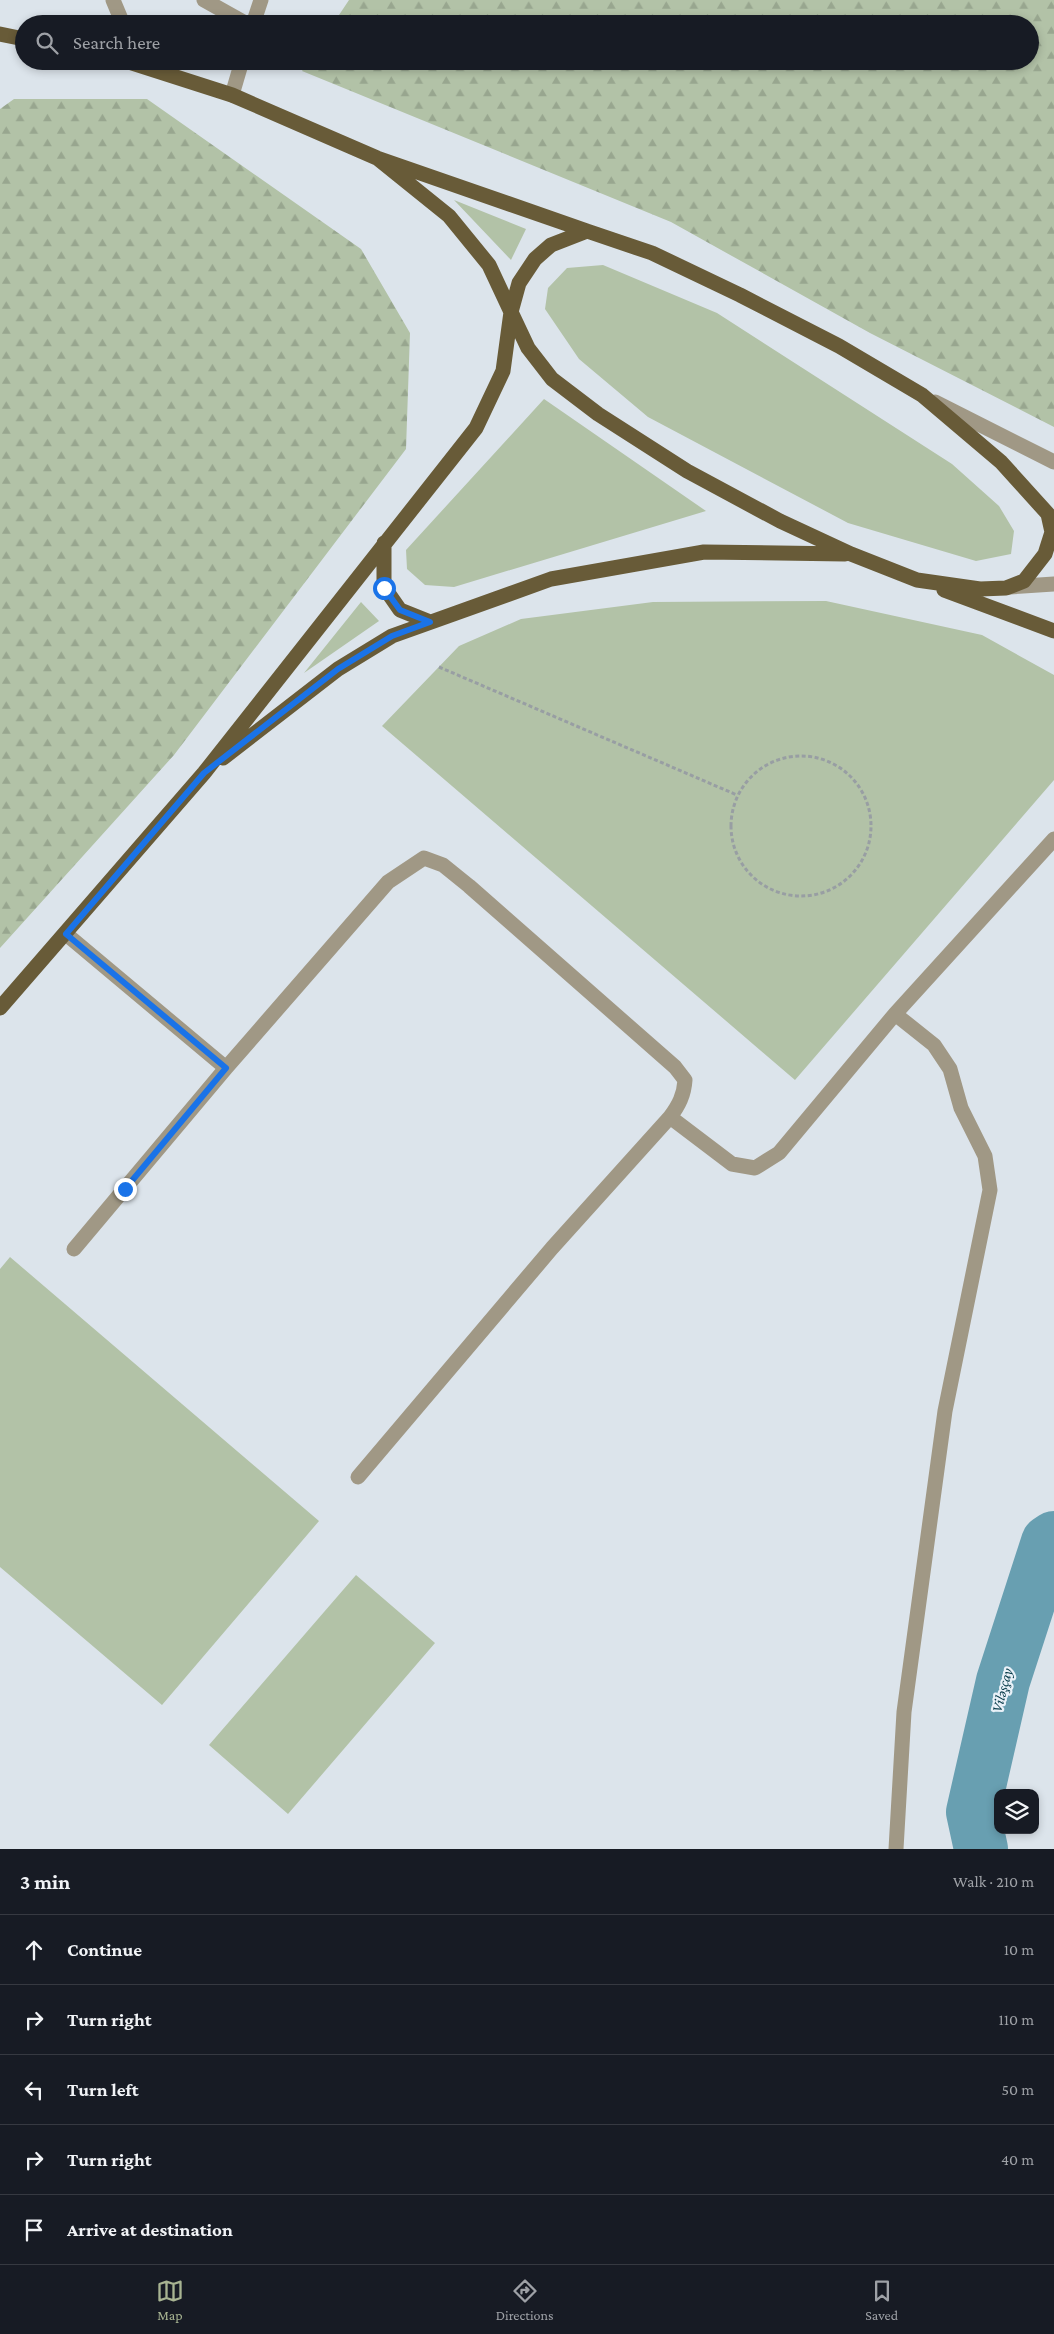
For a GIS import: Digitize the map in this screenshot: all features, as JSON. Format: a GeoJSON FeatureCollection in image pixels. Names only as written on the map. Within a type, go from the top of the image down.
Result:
{"type":"FeatureCollection","features":[{"type":"Feature","properties":{"kind":"main road"},"geometry":{"type":"LineString","coordinates":[[0,34],[15,37]]}},
{"type":"Feature","properties":{"kind":"main road"},"geometry":{"type":"LineString","coordinates":[[158,70],[232,95],[377,158],[652,253],[740,295],[839,346],[922,395],[1001,462],[1051,517],[1052,532],[1045,554],[1024,581],[1006,588],[980,589],[916,580]]}},
{"type":"Feature","properties":{"kind":"main road"},"geometry":{"type":"LineString","coordinates":[[377,158],[448,216],[489,266],[528,348],[552,379],[598,414],[687,471],[780,521],[851,554],[1054,631]]}},
{"type":"Feature","properties":{"kind":"main road"},"geometry":{"type":"LineString","coordinates":[[0,1008],[204,773],[476,428],[503,371],[511,312],[518,283],[534,259],[551,245],[587,231]]}},
{"type":"Feature","properties":{"kind":"main road"},"geometry":{"type":"LineString","coordinates":[[384,543],[384,588],[400,610],[430,622]]}},
{"type":"Feature","properties":{"kind":"main road"},"geometry":{"type":"LineString","coordinates":[[204,773],[338,669],[392,636],[552,579],[704,552],[851,554]]}},
{"type":"Feature","properties":{"kind":"street"},"geometry":{"type":"LineString","coordinates":[[113,0],[119,15]]}},
{"type":"Feature","properties":{"kind":"street"},"geometry":{"type":"LineString","coordinates":[[204,0],[231,15]]}},
{"type":"Feature","properties":{"kind":"street"},"geometry":{"type":"LineString","coordinates":[[256,15],[261,0]]}},
{"type":"Feature","properties":{"kind":"street"},"geometry":{"type":"LineString","coordinates":[[232,95],[239,70]]}},
{"type":"Feature","properties":{"kind":"street"},"geometry":{"type":"LineString","coordinates":[[922,395],[1054,462]]}},
{"type":"Feature","properties":{"kind":"street"},"geometry":{"type":"LineString","coordinates":[[1006,588],[1054,584]]}},
{"type":"Feature","properties":{"kind":"street"},"geometry":{"type":"LineString","coordinates":[[670,1117],[732,1164],[755,1168],[779,1153],[895,1014],[1054,838]]}},
{"type":"Feature","properties":{"kind":"street"},"geometry":{"type":"LineString","coordinates":[[74,1249],[226,1068],[388,882],[424,858],[443,865],[675,1067],[685,1080],[684,1090],[680,1104],[670,1117],[552,1248],[358,1477]]}},
{"type":"Feature","properties":{"kind":"street"},"geometry":{"type":"LineString","coordinates":[[66,934],[226,1068]]}},
{"type":"Feature","properties":{"kind":"street"},"geometry":{"type":"LineString","coordinates":[[895,1014],[934,1045],[950,1069],[961,1108],[985,1156],[990,1190],[945,1411],[904,1712],[896,1849]]}},
{"type":"Feature","properties":{"kind":"path"},"geometry":{"type":"LineString","coordinates":[[439,667],[737,795]]}},
{"type":"Feature","properties":{"kind":"path"},"geometry":{"type":"LineString","coordinates":[[796,755],[820,758],[842,769],[860,786],[870,809],[871,833],[865,857],[850,877],[830,891],[806,897],[781,894],[759,884],[742,866],[732,843],[730,819],[737,795],[752,775],[772,761],[796,755]]}},
{"type":"Feature","properties":{"kind":"green space"},"geometry":{"type":"Polygon","coordinates":[[[349,0],[1054,0],[1054,427],[870,333],[671,222],[302,71],[1039,70],[1039,15],[339,15],[349,0]]]}},
{"type":"Feature","properties":{"kind":"green space"},"geometry":{"type":"Polygon","coordinates":[[[14,99],[147,99],[361,249],[410,333],[406,449],[174,755],[0,948],[0,109],[14,99]]]}},
{"type":"Feature","properties":{"kind":"green space"},"geometry":{"type":"Polygon","coordinates":[[[454,200],[526,229],[511,260],[454,200]]]}},
{"type":"Feature","properties":{"kind":"green space"},"geometry":{"type":"Polygon","coordinates":[[[603,265],[717,313],[952,464],[999,506],[1014,531],[1011,554],[976,561],[848,523],[648,417],[579,359],[545,309],[548,288],[567,268],[603,265]]]}},
{"type":"Feature","properties":{"kind":"green space"},"geometry":{"type":"Polygon","coordinates":[[[544,399],[706,511],[454,587],[425,585],[407,569],[406,550],[544,399]]]}},
{"type":"Feature","properties":{"kind":"green space"},"geometry":{"type":"Polygon","coordinates":[[[826,601],[982,635],[1054,675],[1054,780],[795,1080],[382,726],[459,646],[521,619],[653,602],[826,601]]]}},
{"type":"Feature","properties":{"kind":"green space"},"geometry":{"type":"Polygon","coordinates":[[[361,602],[379,621],[304,673],[361,602]]]}},
{"type":"Feature","properties":{"kind":"green space"},"geometry":{"type":"Polygon","coordinates":[[[10,1257],[319,1521],[162,1705],[0,1567],[0,1269],[10,1257]]]}},
{"type":"Feature","properties":{"kind":"green space"},"geometry":{"type":"Polygon","coordinates":[[[356,1575],[435,1643],[288,1814],[209,1745],[356,1575]]]}},
{"type":"Feature","properties":{"kind":"waterway","name":"Viləşçay"},"geometry":{"type":"LineString","coordinates":[[981,1849],[973,1812],[1003,1681],[1048,1542],[1054,1538]]}},
{"type":"Feature","properties":{"kind":"route"},"geometry":{"type":"LineString","coordinates":[[125,1189],[226,1068],[66,934],[204,773],[338,669],[392,636],[430,622],[400,610],[384,588]]}}]}
